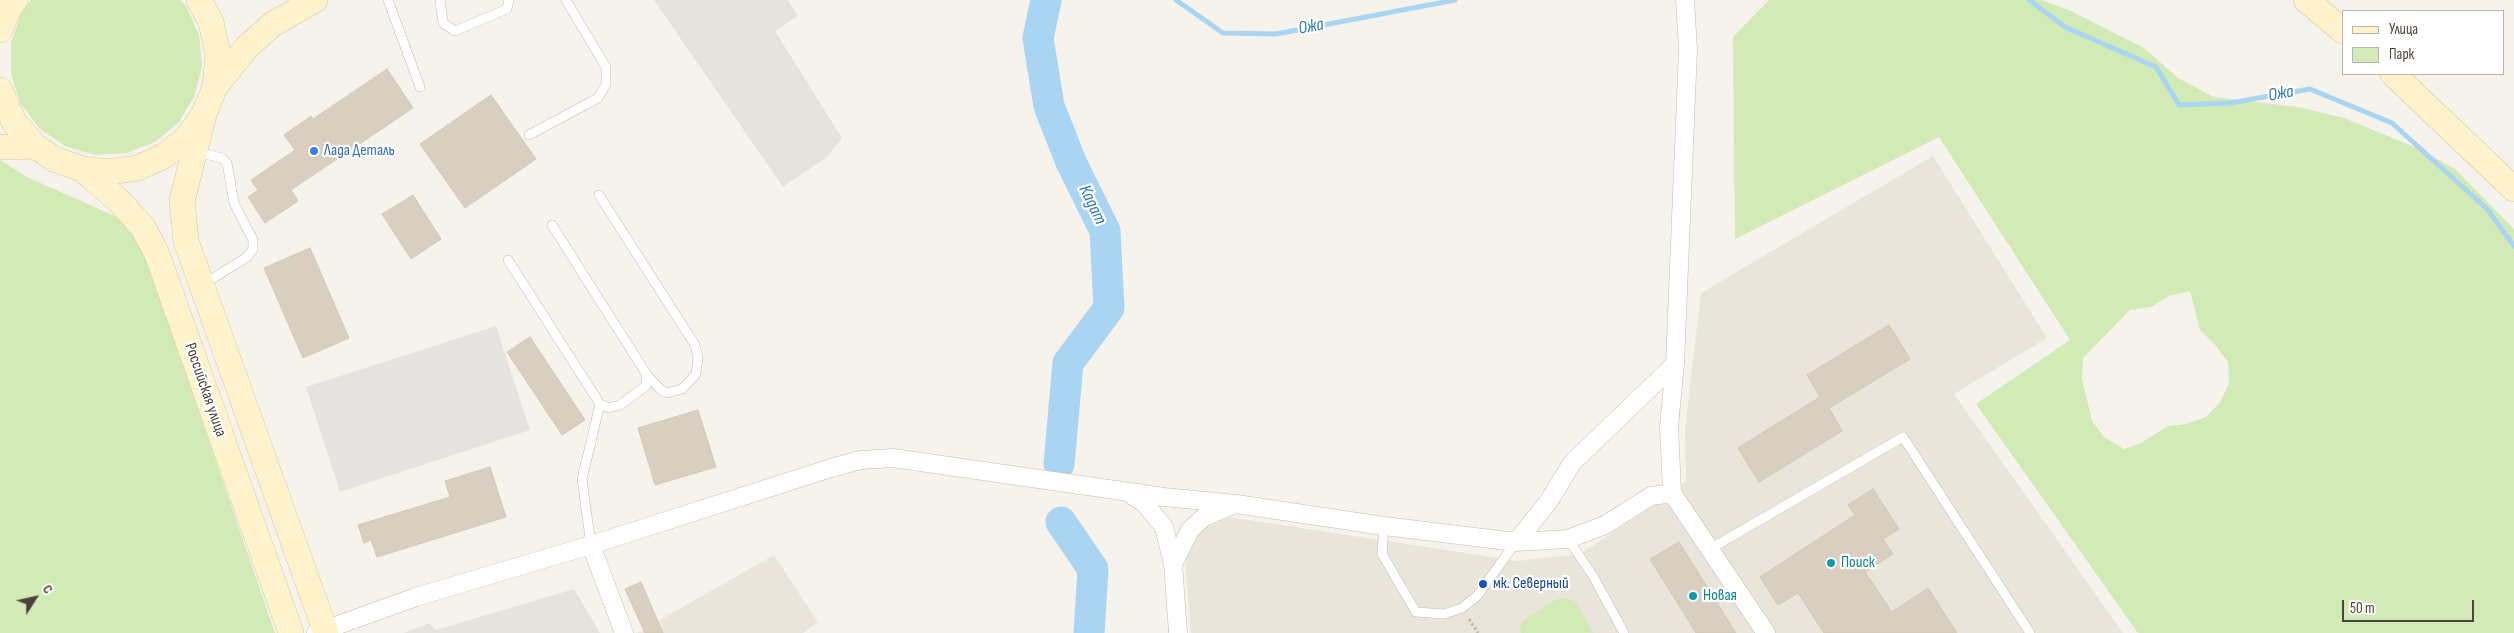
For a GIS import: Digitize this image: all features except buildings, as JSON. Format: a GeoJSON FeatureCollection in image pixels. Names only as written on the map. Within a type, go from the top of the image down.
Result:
{"type":"FeatureCollection","features":[{"type":"Feature","properties":{"kind":"street"},"geometry":{"type":"LineString","coordinates":[[0,30],[6,14],[15,0]]}},
{"type":"Feature","properties":{"kind":"street"},"geometry":{"type":"LineString","coordinates":[[199,0],[211,22],[218,54],[215,87]]}},
{"type":"Feature","properties":{"kind":"street"},"geometry":{"type":"LineString","coordinates":[[315,0],[273,24],[247,47],[215,87],[204,114],[196,152],[182,201],[186,241],[322,632],[416,597],[591,546],[830,468],[860,460],[893,458],[1126,492],[1236,504],[1384,526],[1516,542],[1568,539],[1605,525],[1651,496],[1672,493]]}},
{"type":"Feature","properties":{"kind":"street"},"geometry":{"type":"LineString","coordinates":[[1684,0],[1688,49],[1675,364],[1669,426],[1672,493],[1766,633]]}},
{"type":"Feature","properties":{"kind":"street"},"geometry":{"type":"LineString","coordinates":[[2306,0],[2342,30]]}},
{"type":"Feature","properties":{"kind":"street"},"geometry":{"type":"LineString","coordinates":[[2394,75],[2514,188]]}},
{"type":"Feature","properties":{"kind":"street"},"geometry":{"type":"LineString","coordinates":[[0,90],[14,122],[35,146],[54,159],[82,169],[107,172],[138,168],[164,156],[186,139],[204,114]]}},
{"type":"Feature","properties":{"kind":"street"},"geometry":{"type":"LineString","coordinates":[[0,147],[35,146]]}},
{"type":"Feature","properties":{"kind":"street","name":"Российская улица"},"geometry":{"type":"LineString","coordinates":[[82,169],[119,201],[143,227],[157,254],[291,633]]}},
{"type":"Feature","properties":{"kind":"street"},"geometry":{"type":"LineString","coordinates":[[1516,542],[1549,501],[1572,463],[1675,364]]}},
{"type":"Feature","properties":{"kind":"street"},"geometry":{"type":"LineString","coordinates":[[1126,492],[1144,503],[1164,527],[1173,564],[1178,633]]}},
{"type":"Feature","properties":{"kind":"street"},"geometry":{"type":"LineString","coordinates":[[1173,564],[1190,530],[1204,517],[1236,504]]}},
{"type":"Feature","properties":{"kind":"street"},"geometry":{"type":"LineString","coordinates":[[591,546],[624,633]]}},
{"type":"Feature","properties":{"kind":"lane"},"geometry":{"type":"LineString","coordinates":[[388,0],[420,87]]}},
{"type":"Feature","properties":{"kind":"lane"},"geometry":{"type":"LineString","coordinates":[[440,0],[444,23],[455,31],[507,8],[509,0]]}},
{"type":"Feature","properties":{"kind":"lane"},"geometry":{"type":"LineString","coordinates":[[529,135],[598,98],[606,84],[606,67],[566,0]]}},
{"type":"Feature","properties":{"kind":"lane"},"geometry":{"type":"LineString","coordinates":[[196,152],[222,158],[227,163],[234,202],[253,240],[253,249],[247,257],[202,286]]}},
{"type":"Feature","properties":{"kind":"lane"},"geometry":{"type":"LineString","coordinates":[[552,225],[647,375],[660,389],[667,393],[682,389],[696,374],[698,357],[695,346],[599,195]]}},
{"type":"Feature","properties":{"kind":"lane"},"geometry":{"type":"LineString","coordinates":[[508,260],[600,404],[610,408],[620,405],[646,386],[647,375]]}},
{"type":"Feature","properties":{"kind":"lane"},"geometry":{"type":"LineString","coordinates":[[591,546],[582,478],[600,404]]}},
{"type":"Feature","properties":{"kind":"lane"},"geometry":{"type":"LineString","coordinates":[[1710,549],[1903,437],[2030,633]]}},
{"type":"Feature","properties":{"kind":"lane"},"geometry":{"type":"LineString","coordinates":[[1384,526],[1382,554],[1416,612],[1444,614],[1462,608],[1476,596],[1516,542]]}},
{"type":"Feature","properties":{"kind":"lane"},"geometry":{"type":"LineString","coordinates":[[1568,539],[1593,576],[1624,633]]}},
{"type":"Feature","properties":{"kind":"shaded area"},"geometry":{"type":"Polygon","coordinates":[[[654,0],[788,0],[798,16],[775,31],[842,138],[827,157],[783,187],[654,0]]]}},
{"type":"Feature","properties":{"kind":"shaded area"},"geometry":{"type":"Polygon","coordinates":[[[1933,156],[2047,338],[1954,394],[2123,633],[1191,633],[1185,557],[1201,530],[1229,517],[1518,561],[1580,554],[1659,502],[1686,481],[1685,429],[1701,293],[1933,156]]]}},
{"type":"Feature","properties":{"kind":"shaded area"},"geometry":{"type":"Polygon","coordinates":[[[496,326],[530,430],[340,492],[306,387],[496,326]]]}},
{"type":"Feature","properties":{"kind":"shaded area"},"geometry":{"type":"Polygon","coordinates":[[[774,555],[818,622],[803,633],[637,633],[774,555]]]}},
{"type":"Feature","properties":{"kind":"shaded area"},"geometry":{"type":"Polygon","coordinates":[[[574,589],[600,633],[404,633],[429,623],[436,630],[574,589]]]}},
{"type":"Feature","properties":{"kind":"green space"},"geometry":{"type":"Polygon","coordinates":[[[31,0],[181,0],[186,6],[199,34],[202,65],[195,95],[179,122],[155,142],[126,153],[95,155],[65,146],[40,129],[21,104],[11,75],[11,42],[22,11],[31,0]]]}},
{"type":"Feature","properties":{"kind":"green space"},"geometry":{"type":"Polygon","coordinates":[[[1769,0],[2041,0],[2071,11],[2144,48],[2178,78],[2214,97],[2298,107],[2344,118],[2419,149],[2455,169],[2514,229],[2514,633],[2138,633],[1976,404],[2070,340],[1939,137],[1735,239],[1733,37],[1769,0]],[[2190,291],[2169,296],[2151,307],[2130,310],[2083,358],[2082,379],[2092,421],[2104,437],[2124,449],[2141,443],[2168,426],[2187,424],[2206,417],[2221,401],[2229,383],[2228,362],[2216,346],[2200,330],[2190,291]]]}},
{"type":"Feature","properties":{"kind":"green space"},"geometry":{"type":"Polygon","coordinates":[[[0,160],[27,177],[117,217],[143,249],[275,633],[0,633],[0,160]]]}},
{"type":"Feature","properties":{"kind":"green space"},"geometry":{"type":"Polygon","coordinates":[[[1567,598],[1577,603],[1593,633],[1521,633],[1520,626],[1524,620],[1557,599],[1567,598]]]}},
{"type":"Feature","properties":{"kind":"waterway","name":"Кадат"},"geometry":{"type":"LineString","coordinates":[[1046,0],[1038,38],[1049,106],[1071,162],[1105,231],[1109,308],[1068,363],[1059,464]]}},
{"type":"Feature","properties":{"kind":"waterway","name":"Ожа"},"geometry":{"type":"LineString","coordinates":[[1176,0],[1223,33],[1276,34],[1455,0]]}},
{"type":"Feature","properties":{"kind":"waterway","name":"Ожа"},"geometry":{"type":"LineString","coordinates":[[2029,0],[2065,27],[2156,67],[2179,105],[2230,103],[2310,89],[2392,123],[2487,209],[2514,246]]}},
{"type":"Feature","properties":{"kind":"waterway","name":"Кадат"},"geometry":{"type":"LineString","coordinates":[[1061,522],[1093,569],[1089,633]]}},
{"type":"Feature","properties":{"kind":"place","name":"Лада Деталь"},"geometry":{"type":"Point","coordinates":[314,151]}},
{"type":"Feature","properties":{"kind":"place","name":"Поиск"},"geometry":{"type":"Point","coordinates":[1831,563]}},
{"type":"Feature","properties":{"kind":"place","name":"мк. Северный"},"geometry":{"type":"Point","coordinates":[1483,584]}},
{"type":"Feature","properties":{"kind":"place","name":"Новая"},"geometry":{"type":"Point","coordinates":[1693,596]}}]}
